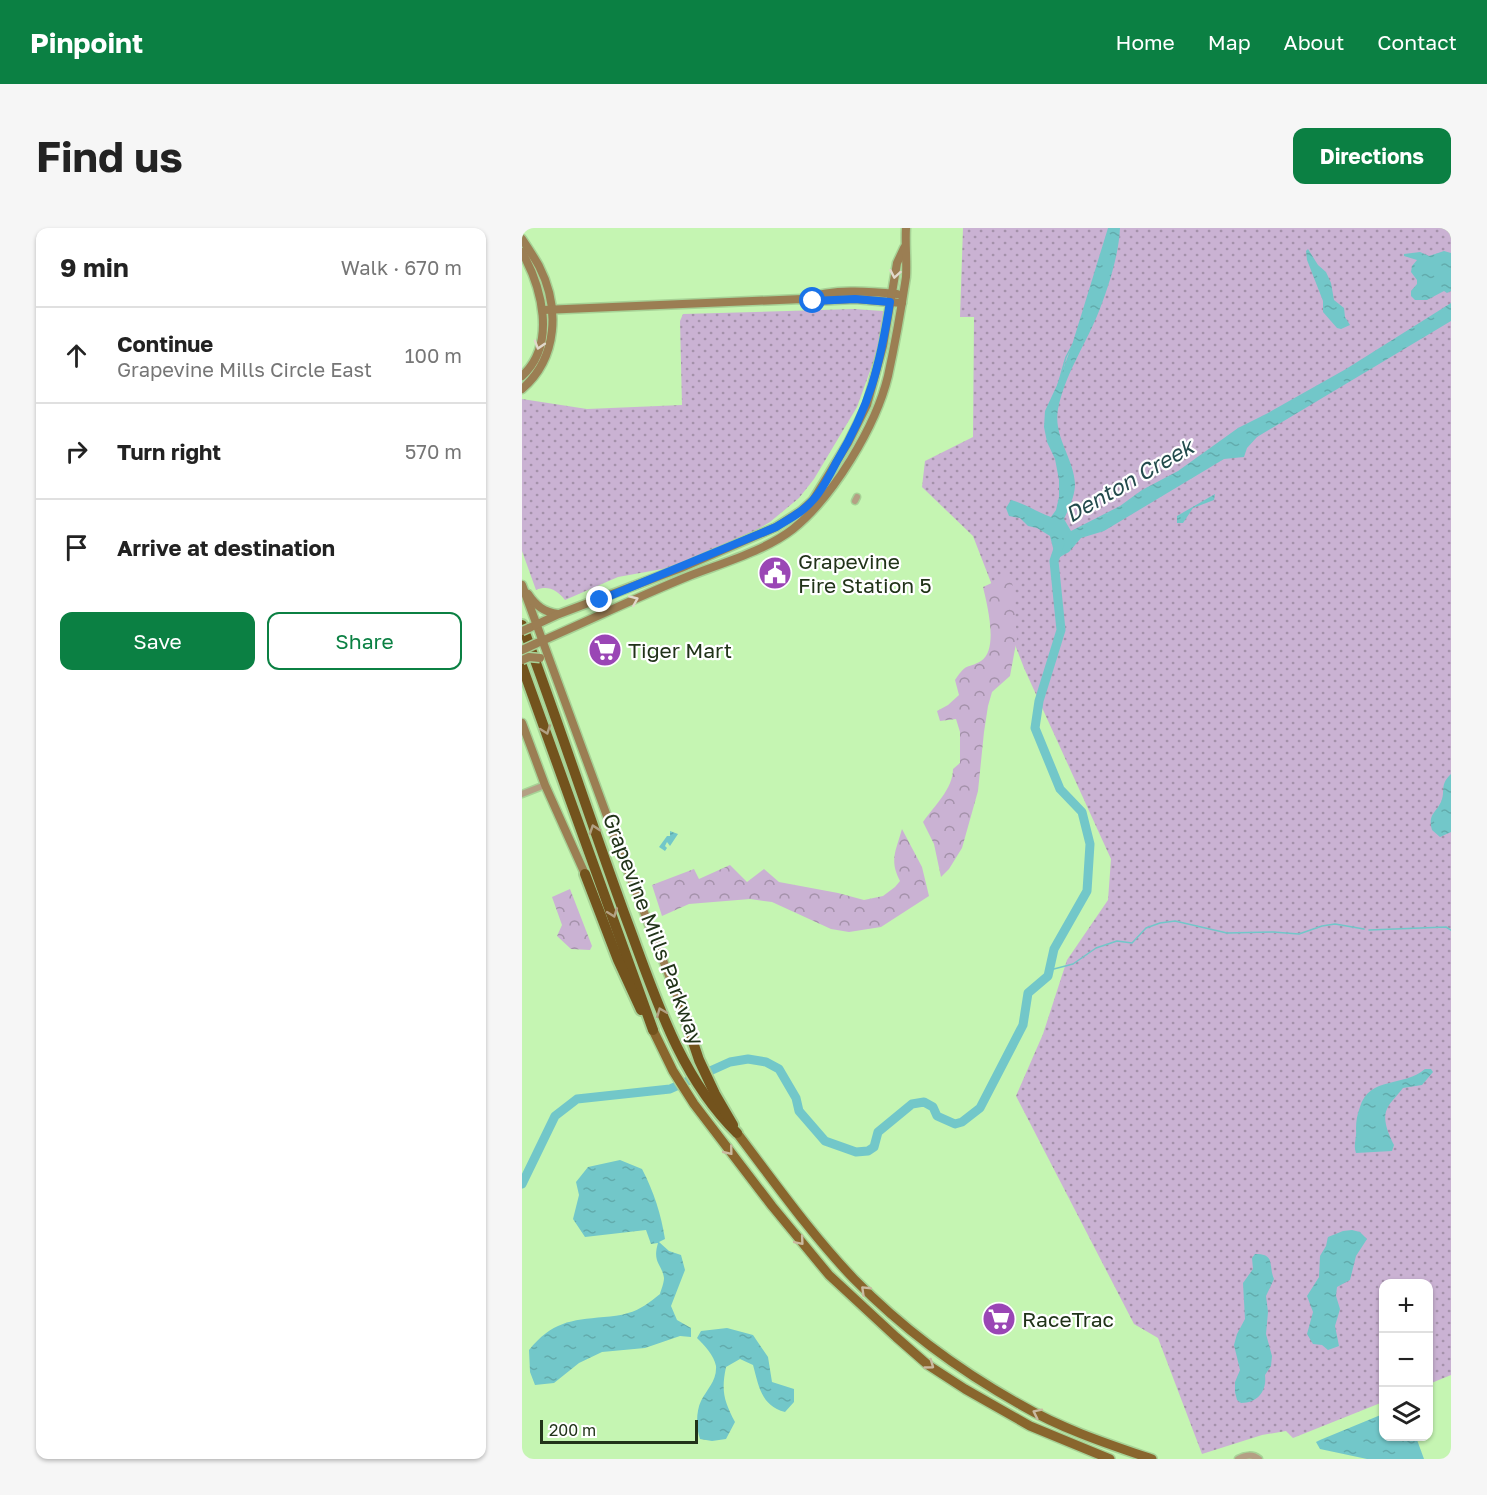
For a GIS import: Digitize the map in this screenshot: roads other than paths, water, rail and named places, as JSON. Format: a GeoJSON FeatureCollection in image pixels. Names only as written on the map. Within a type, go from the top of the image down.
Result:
{"type":"FeatureCollection","features":[{"type":"Feature","properties":{"kind":"highway","name":"Grapevine Mills Parkway"},"geometry":{"type":"LineString","coordinates":[[528,627],[606,865],[661,1013],[686,1065],[711,1096]]}},
{"type":"Feature","properties":{"kind":"highway","name":"Grapevine Mills Parkway"},"geometry":{"type":"LineString","coordinates":[[522,666],[653,1030]]}},
{"type":"Feature","properties":{"kind":"highway"},"geometry":{"type":"LineString","coordinates":[[585,874],[629,984],[653,1030]]}},
{"type":"Feature","properties":{"kind":"highway"},"geometry":{"type":"LineString","coordinates":[[681,1006],[711,1096],[737,1133]]}},
{"type":"Feature","properties":{"kind":"main road","name":"Grapevine Mills Parkway"},"geometry":{"type":"LineString","coordinates":[[653,1030],[673,1071],[694,1104],[772,1206],[829,1275],[928,1365],[1030,1426],[1110,1459]]}},
{"type":"Feature","properties":{"kind":"main road"},"geometry":{"type":"LineString","coordinates":[[737,1133],[828,1251],[870,1295],[918,1335],[1022,1406],[1064,1426],[1152,1459]]}},
{"type":"Feature","properties":{"kind":"main road"},"geometry":{"type":"LineString","coordinates":[[772,1206],[780,1202],[790,1203]]}},
{"type":"Feature","properties":{"kind":"main road"},"geometry":{"type":"LineString","coordinates":[[994,1406],[1001,1393]]}},
{"type":"Feature","properties":{"kind":"street"},"geometry":{"type":"LineString","coordinates":[[522,650],[689,576],[766,545],[791,531],[818,507],[856,448],[874,414],[887,378],[907,263],[904,248],[906,228]]}},
{"type":"Feature","properties":{"kind":"street"},"geometry":{"type":"LineString","coordinates":[[522,239],[546,282],[552,338],[543,365],[522,389]]}},
{"type":"Feature","properties":{"kind":"street"},"geometry":{"type":"LineString","coordinates":[[528,627],[761,534],[791,518],[813,500],[848,443],[867,405],[883,346],[897,262],[904,248]]}},
{"type":"Feature","properties":{"kind":"street"},"geometry":{"type":"LineString","coordinates":[[522,252],[548,310],[540,346],[534,360],[522,376]]}},
{"type":"Feature","properties":{"kind":"street"},"geometry":{"type":"LineString","coordinates":[[548,310],[802,299],[813,301],[902,299]]}},
{"type":"Feature","properties":{"kind":"street"},"geometry":{"type":"LineString","coordinates":[[761,534],[766,545]]}},
{"type":"Feature","properties":{"kind":"street"},"geometry":{"type":"LineString","coordinates":[[522,585],[540,608],[559,614]]}},
{"type":"Feature","properties":{"kind":"street","name":"Grapevine Mills Parkway"},"geometry":{"type":"LineString","coordinates":[[522,585],[528,627],[551,666],[681,1006]]}},
{"type":"Feature","properties":{"kind":"street"},"geometry":{"type":"LineString","coordinates":[[522,660],[529,657],[540,658],[551,666]]}},
{"type":"Feature","properties":{"kind":"street"},"geometry":{"type":"LineString","coordinates":[[522,723],[585,874]]}},
{"type":"Feature","properties":{"kind":"street"},"geometry":{"type":"LineString","coordinates":[[522,794],[546,785]]}},
{"type":"Feature","properties":{"kind":"street"},"geometry":{"type":"LineString","coordinates":[[1238,1459],[1249,1455],[1259,1459]]}},
{"type":"Feature","properties":{"kind":"water"},"geometry":{"type":"Polygon","coordinates":[[[1108,228],[1120,228],[1112,273],[1097,316],[1065,384],[1058,409],[1058,429],[1074,474],[1073,497],[1064,519],[1071,531],[1120,506],[1142,490],[1178,471],[1238,428],[1346,369],[1451,303],[1451,321],[1257,437],[1247,448],[1244,457],[1224,459],[1104,531],[1081,538],[1069,552],[1060,557],[1054,552],[1050,536],[1037,528],[1028,526],[1020,518],[1009,516],[1006,508],[1011,500],[1051,517],[1056,510],[1059,480],[1055,459],[1047,442],[1044,427],[1045,411],[1072,345],[1108,228]]]}},
{"type":"Feature","properties":{"kind":"water"},"geometry":{"type":"Polygon","coordinates":[[[1308,249],[1318,265],[1326,272],[1334,300],[1344,308],[1345,317],[1350,325],[1341,329],[1337,328],[1323,312],[1323,301],[1307,260],[1306,251],[1308,249]]]}},
{"type":"Feature","properties":{"kind":"water"},"geometry":{"type":"Polygon","coordinates":[[[1444,251],[1451,253],[1451,291],[1447,293],[1444,291],[1427,300],[1415,300],[1411,296],[1411,291],[1417,284],[1417,280],[1411,272],[1417,260],[1404,256],[1404,254],[1420,252],[1429,256],[1444,251]]]}},
{"type":"Feature","properties":{"kind":"water"},"geometry":{"type":"Polygon","coordinates":[[[1215,494],[1214,500],[1193,508],[1183,523],[1177,523],[1177,516],[1215,494]]]}},
{"type":"Feature","properties":{"kind":"water"},"geometry":{"type":"Polygon","coordinates":[[[1451,774],[1451,832],[1440,837],[1432,830],[1431,821],[1441,802],[1445,781],[1451,774]]]}},
{"type":"Feature","properties":{"kind":"water"},"geometry":{"type":"Polygon","coordinates":[[[670,831],[678,834],[670,846],[667,842],[665,851],[659,847],[667,836],[670,836],[670,831]]]}},
{"type":"Feature","properties":{"kind":"water"},"geometry":{"type":"Polygon","coordinates":[[[1425,1069],[1431,1069],[1433,1072],[1422,1085],[1403,1088],[1386,1111],[1386,1126],[1394,1145],[1392,1151],[1356,1153],[1357,1118],[1365,1097],[1379,1086],[1417,1075],[1425,1069]]]}},
{"type":"Feature","properties":{"kind":"water"},"geometry":{"type":"Polygon","coordinates":[[[620,1160],[642,1169],[661,1221],[665,1239],[659,1242],[669,1251],[681,1255],[685,1270],[671,1306],[677,1320],[691,1328],[691,1337],[680,1336],[645,1348],[602,1352],[579,1363],[554,1383],[535,1385],[530,1372],[529,1350],[546,1333],[571,1321],[632,1312],[660,1294],[664,1278],[656,1255],[658,1243],[651,1244],[646,1230],[585,1237],[573,1219],[579,1195],[576,1182],[588,1167],[620,1160]]]}},
{"type":"Feature","properties":{"kind":"water"},"geometry":{"type":"Polygon","coordinates":[[[1352,1230],[1360,1232],[1367,1239],[1356,1256],[1350,1280],[1337,1287],[1336,1296],[1340,1309],[1335,1326],[1339,1346],[1328,1350],[1322,1345],[1313,1344],[1307,1334],[1313,1312],[1307,1296],[1319,1277],[1320,1256],[1328,1237],[1352,1230]]]}},
{"type":"Feature","properties":{"kind":"water"},"geometry":{"type":"Polygon","coordinates":[[[1255,1254],[1262,1254],[1269,1258],[1274,1279],[1266,1296],[1268,1312],[1266,1334],[1272,1356],[1271,1366],[1265,1375],[1263,1391],[1252,1401],[1241,1403],[1237,1400],[1235,1392],[1235,1382],[1240,1370],[1234,1345],[1245,1319],[1243,1283],[1253,1269],[1252,1258],[1255,1254]]]}},
{"type":"Feature","properties":{"kind":"water"},"geometry":{"type":"Polygon","coordinates":[[[727,1328],[753,1335],[768,1357],[772,1382],[794,1389],[794,1402],[785,1412],[771,1405],[762,1394],[753,1365],[740,1359],[726,1367],[724,1383],[726,1402],[735,1422],[726,1439],[712,1441],[700,1439],[697,1425],[698,1410],[713,1381],[716,1366],[711,1354],[697,1338],[701,1331],[727,1328]]]}},
{"type":"Feature","properties":{"kind":"water"},"geometry":{"type":"Polygon","coordinates":[[[1379,1416],[1379,1441],[1417,1441],[1424,1459],[1367,1459],[1320,1449],[1316,1442],[1379,1416]]]}},
{"type":"Feature","properties":{"kind":"waterway"},"geometry":{"type":"LineString","coordinates":[[1058,385],[1066,357],[1073,344]]}},
{"type":"Feature","properties":{"kind":"waterway","name":"Denton Creek"},"geometry":{"type":"LineString","coordinates":[[522,1184],[555,1116],[577,1099],[670,1089],[730,1062],[748,1059],[766,1062],[779,1069],[796,1098],[799,1111],[825,1141],[856,1152],[868,1151],[874,1147],[878,1132],[912,1104],[924,1102],[933,1107],[937,1116],[955,1124],[962,1122],[980,1108],[1023,1025],[1028,993],[1048,976],[1054,949],[1087,891],[1090,844],[1082,812],[1060,789],[1035,728],[1039,701],[1061,630],[1054,561],[1060,543]]}},
{"type":"Feature","properties":{"kind":"waterway"},"geometry":{"type":"LineString","coordinates":[[1050,970],[1073,964],[1096,948],[1117,941],[1132,943],[1146,928],[1175,921],[1227,933],[1299,934],[1335,924],[1364,929]]}},
{"type":"Feature","properties":{"kind":"waterway"},"geometry":{"type":"LineString","coordinates":[[1369,930],[1446,927],[1451,930]]}},
{"type":"Feature","properties":{"kind":"place","name":"Grapevine Fire Station 5"},"geometry":{"type":"Point","coordinates":[775,573]}},
{"type":"Feature","properties":{"kind":"place","name":"Tiger Mart"},"geometry":{"type":"Point","coordinates":[605,650]}},
{"type":"Feature","properties":{"kind":"place","name":"RaceTrac"},"geometry":{"type":"Point","coordinates":[999,1319]}}]}
